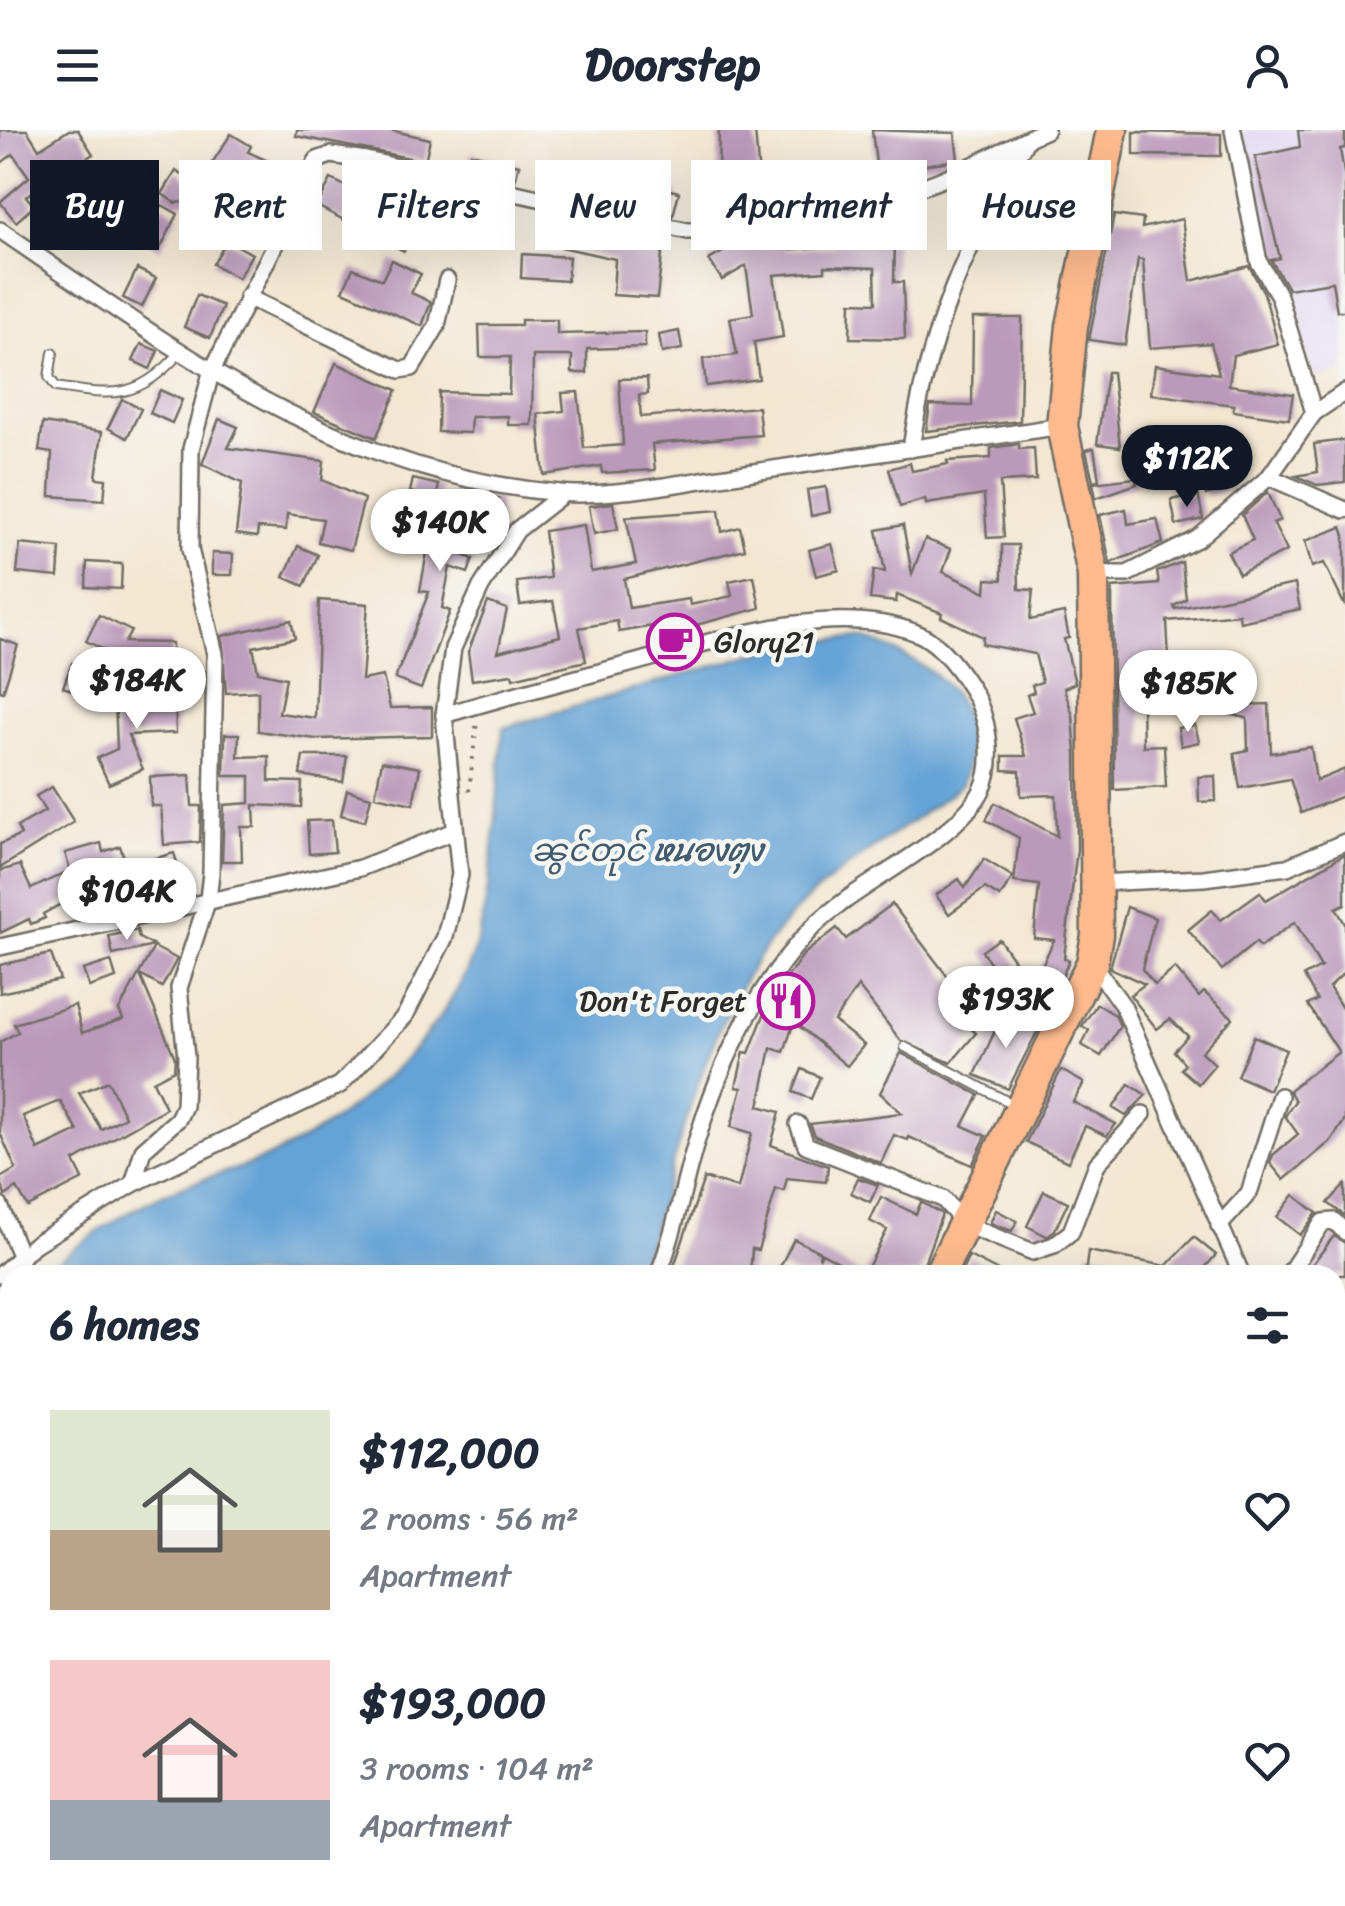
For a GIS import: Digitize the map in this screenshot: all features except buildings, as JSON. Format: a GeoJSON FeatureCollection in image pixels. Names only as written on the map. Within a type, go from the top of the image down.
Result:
{"type":"FeatureCollection","features":[{"type":"Feature","properties":{"kind":"highway"},"geometry":{"type":"LineString","coordinates":[[944,1265],[1092,963],[1097,935],[1094,574],[1062,426],[1072,326],[1112,130]]}},
{"type":"Feature","properties":{"kind":"street"},"geometry":{"type":"LineString","coordinates":[[133,1184],[143,1150],[178,1119],[184,1106],[186,1057],[179,988],[208,899],[215,654],[190,549],[191,449],[211,373],[317,160],[332,155],[688,231],[742,230],[839,213],[932,183],[1046,130]]}},
{"type":"Feature","properties":{"kind":"street"},"geometry":{"type":"LineString","coordinates":[[1234,130],[1259,262],[1279,296],[1314,413]]}},
{"type":"Feature","properties":{"kind":"street"},"geometry":{"type":"LineString","coordinates":[[911,449],[920,381],[949,295],[977,226],[1026,141]]}},
{"type":"Feature","properties":{"kind":"street"},"geometry":{"type":"LineString","coordinates":[[0,230],[211,373],[291,418],[380,454],[487,482],[563,494],[689,482],[1062,426]]}},
{"type":"Feature","properties":{"kind":"street"},"geometry":{"type":"LineString","coordinates":[[248,296],[400,370],[412,368],[437,326],[448,280]]}},
{"type":"Feature","properties":{"kind":"street"},"geometry":{"type":"LineString","coordinates":[[1094,574],[1127,574],[1197,540],[1269,477],[1314,413],[1345,392]]}},
{"type":"Feature","properties":{"kind":"street"},"geometry":{"type":"LineString","coordinates":[[1269,477],[1345,510]]}},
{"type":"Feature","properties":{"kind":"street"},"geometry":{"type":"LineString","coordinates":[[13,1265],[133,1184],[340,1086],[405,1016],[445,936],[460,876],[444,715],[452,648],[481,587],[517,530],[563,494]]}},
{"type":"Feature","properties":{"kind":"street"},"geometry":{"type":"LineString","coordinates":[[444,715],[768,627],[836,620],[916,632],[957,666],[983,708],[989,770],[980,794],[943,832],[814,926],[774,974],[734,1046],[700,1130],[662,1265]]}},
{"type":"Feature","properties":{"kind":"street"},"geometry":{"type":"LineString","coordinates":[[0,947],[360,868],[455,831]]}},
{"type":"Feature","properties":{"kind":"street"},"geometry":{"type":"LineString","coordinates":[[1096,883],[1204,878],[1287,867],[1345,842]]}},
{"type":"Feature","properties":{"kind":"street"},"geometry":{"type":"LineString","coordinates":[[1092,963],[1124,1006],[1237,1265]]}},
{"type":"Feature","properties":{"kind":"street"},"geometry":{"type":"LineString","coordinates":[[1219,1226],[1250,1193],[1280,1096]]}},
{"type":"Feature","properties":{"kind":"street"},"geometry":{"type":"LineString","coordinates":[[798,1124],[806,1146],[943,1200],[966,1225],[1033,1252],[1054,1245],[1070,1232],[1106,1150],[1143,1114]]}},
{"type":"Feature","properties":{"kind":"street"},"geometry":{"type":"LineString","coordinates":[[0,1206],[22,1258]]}},
{"type":"Feature","properties":{"kind":"street"},"geometry":{"type":"LineString","coordinates":[[1295,1265],[1323,1222],[1334,1221],[1345,1232]]}},
{"type":"Feature","properties":{"kind":"lane"},"geometry":{"type":"LineString","coordinates":[[53,353],[49,377],[56,387],[113,395],[165,369],[180,352]]}},
{"type":"Feature","properties":{"kind":"lane"},"geometry":{"type":"LineString","coordinates":[[905,1046],[1022,1110]]}},
{"type":"Feature","properties":{"kind":"shaded area"},"geometry":{"type":"Polygon","coordinates":[[[1243,130],[1345,130],[1345,372],[1315,377],[1265,259],[1243,130]]]}},
{"type":"Feature","properties":{"kind":"water","name":"ၼွင်တုင် หนองตุง"},"geometry":{"type":"Polygon","coordinates":[[[861,637],[910,659],[949,688],[962,707],[969,729],[969,755],[962,784],[809,898],[774,936],[745,979],[701,1075],[641,1265],[53,1265],[143,1205],[181,1187],[264,1159],[306,1138],[368,1094],[425,1036],[466,972],[478,939],[492,861],[503,728],[784,645],[861,637]]]}},
{"type":"Feature","properties":{"kind":"place","name":"Glory21"},"geometry":{"type":"Point","coordinates":[675,642]}},
{"type":"Feature","properties":{"kind":"place","name":"Don't Forget"},"geometry":{"type":"Point","coordinates":[786,1001]}}]}
